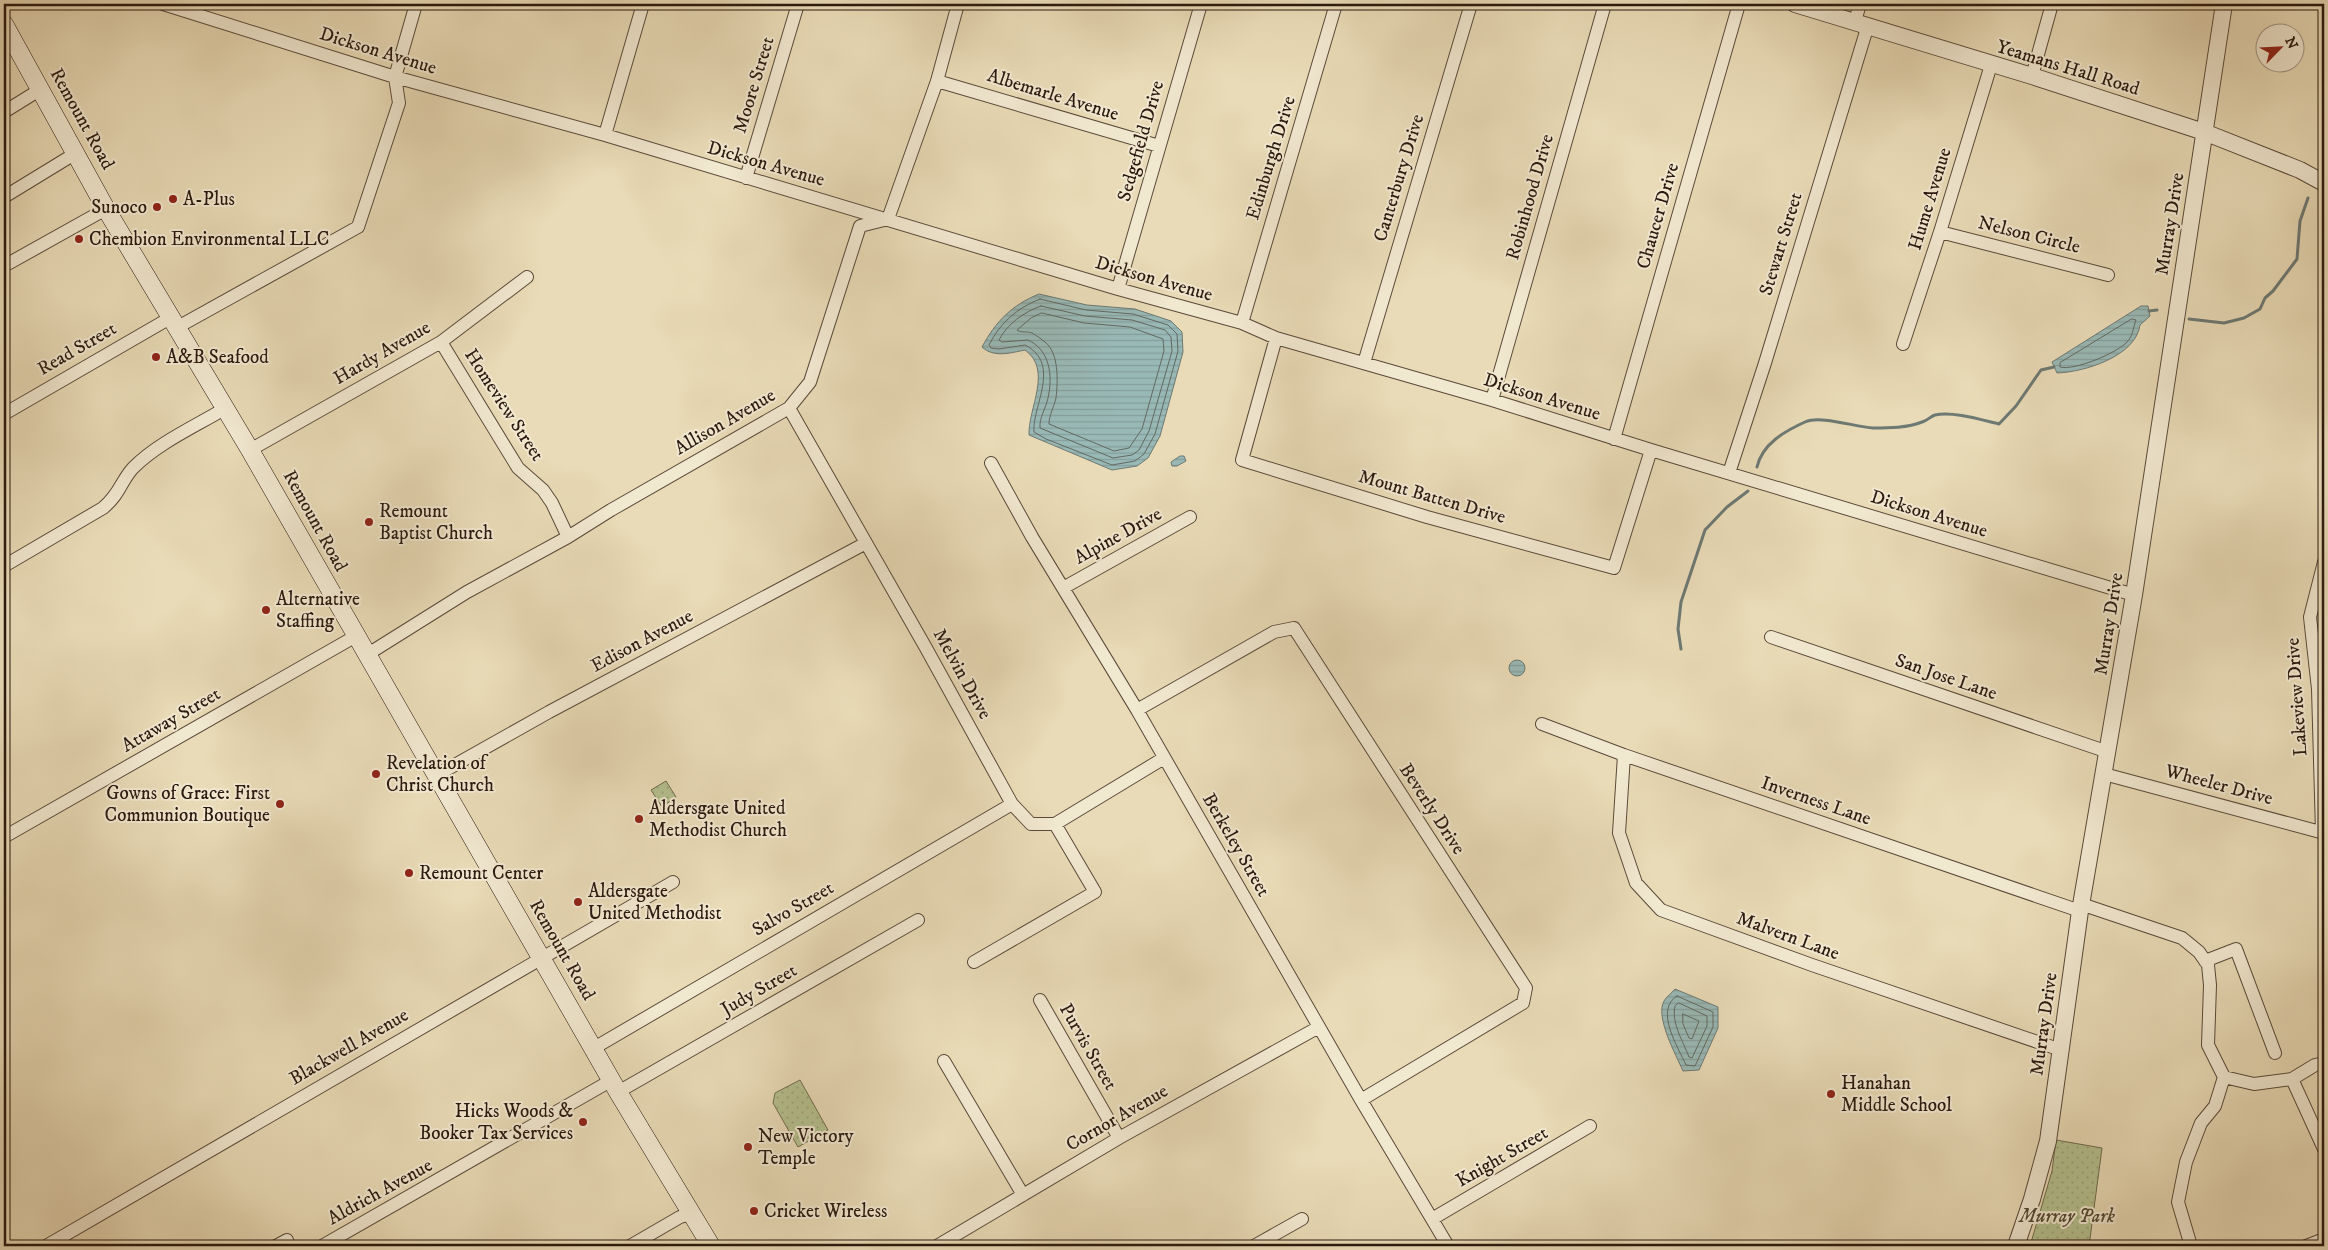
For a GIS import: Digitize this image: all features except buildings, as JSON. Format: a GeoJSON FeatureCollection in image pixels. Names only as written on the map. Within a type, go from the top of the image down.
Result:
{"type":"FeatureCollection","features":[{"type":"Feature","properties":{"kind":"main road","name":"Remount Road"},"geometry":{"type":"LineString","coordinates":[[4,24],[106,209],[250,450],[615,1086],[711,1246]]}},
{"type":"Feature","properties":{"kind":"street","name":"Dickson Avenue"},"geometry":{"type":"LineString","coordinates":[[163,4],[191,7],[394,76],[605,135],[1118,289],[1242,323],[1276,338],[1492,400],[1614,439],[2134,594]]}},
{"type":"Feature","properties":{"kind":"street"},"geometry":{"type":"LineString","coordinates":[[394,76],[416,4]]}},
{"type":"Feature","properties":{"kind":"street"},"geometry":{"type":"LineString","coordinates":[[605,135],[643,4]]}},
{"type":"Feature","properties":{"kind":"street","name":"Moore Street"},"geometry":{"type":"LineString","coordinates":[[746,178],[798,4]]}},
{"type":"Feature","properties":{"kind":"street"},"geometry":{"type":"LineString","coordinates":[[888,219],[937,80],[958,4]]}},
{"type":"Feature","properties":{"kind":"street","name":"Sedgefield Drive"},"geometry":{"type":"LineString","coordinates":[[1118,289],[1158,146],[1202,4]]}},
{"type":"Feature","properties":{"kind":"street","name":"Edinburgh Drive"},"geometry":{"type":"LineString","coordinates":[[1242,323],[1336,4]]}},
{"type":"Feature","properties":{"kind":"street","name":"Canterbury Drive"},"geometry":{"type":"LineString","coordinates":[[1364,363],[1471,4]]}},
{"type":"Feature","properties":{"kind":"street","name":"Robinhood Drive"},"geometry":{"type":"LineString","coordinates":[[1492,400],[1605,4]]}},
{"type":"Feature","properties":{"kind":"street","name":"Chaucer Drive"},"geometry":{"type":"LineString","coordinates":[[1614,439],[1739,4]]}},
{"type":"Feature","properties":{"kind":"street","name":"Yeamans Hall Road"},"geometry":{"type":"LineString","coordinates":[[1795,4],[2032,76],[2204,132],[2300,170],[2324,183]]}},
{"type":"Feature","properties":{"kind":"street","name":"Stewart Street"},"geometry":{"type":"LineString","coordinates":[[1729,473],[1768,354],[1862,23],[1860,4]]}},
{"type":"Feature","properties":{"kind":"street"},"geometry":{"type":"LineString","coordinates":[[2032,76],[2052,4]]}},
{"type":"Feature","properties":{"kind":"street","name":"Murray Drive"},"geometry":{"type":"LineString","coordinates":[[2016,1246],[2043,1160],[2061,1050],[2080,907],[2134,594],[2224,4]]}},
{"type":"Feature","properties":{"kind":"street","name":"Hume Avenue"},"geometry":{"type":"LineString","coordinates":[[1903,344],[1940,232],[1991,65]]}},
{"type":"Feature","properties":{"kind":"street","name":"Read Street"},"geometry":{"type":"LineString","coordinates":[[4,414],[173,323],[358,227],[399,103],[394,76]]}},
{"type":"Feature","properties":{"kind":"street","name":"Albemarle Avenue"},"geometry":{"type":"LineString","coordinates":[[937,80],[1158,146]]}},
{"type":"Feature","properties":{"kind":"street"},"geometry":{"type":"LineString","coordinates":[[4,112],[41,89]]}},
{"type":"Feature","properties":{"kind":"street"},"geometry":{"type":"LineString","coordinates":[[4,198],[76,153]]}},
{"type":"Feature","properties":{"kind":"street"},"geometry":{"type":"LineString","coordinates":[[4,266],[106,209]]}},
{"type":"Feature","properties":{"kind":"street","name":"Allison Avenue"},"geometry":{"type":"LineString","coordinates":[[368,654],[467,592],[568,537],[611,510],[788,408],[799,398],[810,382],[860,226],[888,219]]}},
{"type":"Feature","properties":{"kind":"street","name":"Nelson Circle"},"geometry":{"type":"LineString","coordinates":[[1940,232],[2108,275]]}},
{"type":"Feature","properties":{"kind":"street","name":"Hardy Avenue"},"geometry":{"type":"LineString","coordinates":[[250,450],[441,342],[527,277]]}},
{"type":"Feature","properties":{"kind":"street","name":"Mount Batten Drive"},"geometry":{"type":"LineString","coordinates":[[1276,338],[1242,460],[1427,517],[1614,568],[1651,450]]}},
{"type":"Feature","properties":{"kind":"street","name":"Homeview Street"},"geometry":{"type":"LineString","coordinates":[[441,342],[518,468],[543,490],[552,503],[568,537]]}},
{"type":"Feature","properties":{"kind":"street","name":"Melvin Drive"},"geometry":{"type":"LineString","coordinates":[[788,408],[926,648],[1012,804],[1031,824],[1055,824]]}},
{"type":"Feature","properties":{"kind":"street"},"geometry":{"type":"LineString","coordinates":[[4,566],[103,508],[115,498],[132,469],[152,452],[224,409]]}},
{"type":"Feature","properties":{"kind":"street","name":"Berkeley Street"},"geometry":{"type":"LineString","coordinates":[[991,463],[1032,537],[1137,710],[1361,1100],[1448,1246]]}},
{"type":"Feature","properties":{"kind":"street","name":"Alpine Drive"},"geometry":{"type":"LineString","coordinates":[[1064,588],[1190,517]]}},
{"type":"Feature","properties":{"kind":"street","name":"Edison Avenue"},"geometry":{"type":"LineString","coordinates":[[437,774],[866,543]]}},
{"type":"Feature","properties":{"kind":"street","name":"Lakeview Drive"},"geometry":{"type":"LineString","coordinates":[[2323,833],[2321,689],[2310,616],[2324,562]]}},
{"type":"Feature","properties":{"kind":"street","name":"Beverly Drive"},"geometry":{"type":"LineString","coordinates":[[1137,710],[1274,632],[1294,628],[1526,988],[1523,1004],[1361,1100]]}},
{"type":"Feature","properties":{"kind":"street","name":"Attaway Street"},"geometry":{"type":"LineString","coordinates":[[4,838],[356,636]]}},
{"type":"Feature","properties":{"kind":"street","name":"San Jose Lane"},"geometry":{"type":"LineString","coordinates":[[1771,637],[2108,752]]}},
{"type":"Feature","properties":{"kind":"street","name":"Inverness Lane"},"geometry":{"type":"LineString","coordinates":[[1542,724],[1624,755],[2080,907],[2182,938],[2200,952],[2205,961]]}},
{"type":"Feature","properties":{"kind":"street","name":"Malvern Lane"},"geometry":{"type":"LineString","coordinates":[[1624,755],[1620,833],[1636,883],[1661,910],[1812,965],[2061,1050]]}},
{"type":"Feature","properties":{"kind":"street"},"geometry":{"type":"LineString","coordinates":[[974,962],[1095,892],[1055,824],[1164,758]]}},
{"type":"Feature","properties":{"kind":"street","name":"Wheeler Drive"},"geometry":{"type":"LineString","coordinates":[[2104,774],[2323,833]]}},
{"type":"Feature","properties":{"kind":"street","name":"Salvo Street"},"geometry":{"type":"LineString","coordinates":[[594,1048],[1012,804]]}},
{"type":"Feature","properties":{"kind":"street","name":"Blackwell Avenue"},"geometry":{"type":"LineString","coordinates":[[46,1246],[673,882]]}},
{"type":"Feature","properties":{"kind":"street","name":"Judy Street"},"geometry":{"type":"LineString","coordinates":[[615,1086],[918,920]]}},
{"type":"Feature","properties":{"kind":"street"},"geometry":{"type":"LineString","coordinates":[[2191,1246],[2178,1202],[2189,1154],[2201,1123],[2215,1106],[2224,1077],[2208,1045],[2210,985],[2208,965],[2205,961],[2236,949],[2275,1053]]}},
{"type":"Feature","properties":{"kind":"street","name":"Purvis Street"},"geometry":{"type":"LineString","coordinates":[[1040,1000],[1119,1138]]}},
{"type":"Feature","properties":{"kind":"street","name":"Cornor Avenue"},"geometry":{"type":"LineString","coordinates":[[937,1246],[1119,1138],[1319,1027]]}},
{"type":"Feature","properties":{"kind":"street"},"geometry":{"type":"LineString","coordinates":[[944,1061],[1023,1195]]}},
{"type":"Feature","properties":{"kind":"street"},"geometry":{"type":"LineString","coordinates":[[2224,1077],[2254,1084],[2292,1079],[2315,1065],[2324,1063]]}},
{"type":"Feature","properties":{"kind":"street"},"geometry":{"type":"LineString","coordinates":[[2292,1079],[2324,1149]]}},
{"type":"Feature","properties":{"kind":"street","name":"Aldrich Avenue"},"geometry":{"type":"LineString","coordinates":[[322,1246],[615,1086]]}},
{"type":"Feature","properties":{"kind":"street","name":"Knight Street"},"geometry":{"type":"LineString","coordinates":[[1432,1219],[1590,1126]]}},
{"type":"Feature","properties":{"kind":"street"},"geometry":{"type":"LineString","coordinates":[[630,1246],[680,1217],[692,1214]]}},
{"type":"Feature","properties":{"kind":"street"},"geometry":{"type":"LineString","coordinates":[[1254,1246],[1302,1219]]}},
{"type":"Feature","properties":{"kind":"street"},"geometry":{"type":"LineString","coordinates":[[2306,1246],[2324,1239]]}},
{"type":"Feature","properties":{"kind":"green space"},"geometry":{"type":"Polygon","coordinates":[[[666,781],[676,797],[662,807],[651,790],[666,781]]]}},
{"type":"Feature","properties":{"kind":"green space"},"geometry":{"type":"Polygon","coordinates":[[[800,1080],[828,1130],[798,1147],[773,1103],[775,1093],[800,1080]]]}},
{"type":"Feature","properties":{"kind":"green space","name":"Murray Park"},"geometry":{"type":"Polygon","coordinates":[[[2056,1140],[2102,1148],[2089,1246],[2030,1246],[2052,1171],[2056,1140]]]}},
{"type":"Feature","properties":{"kind":"water"},"geometry":{"type":"Polygon","coordinates":[[[1039,294],[1087,305],[1135,309],[1171,321],[1182,332],[1183,352],[1160,436],[1148,458],[1137,466],[1112,470],[1029,435],[1038,379],[1037,368],[1033,358],[1025,350],[997,354],[982,347],[993,329],[1006,315],[1021,303],[1039,294]]]}},
{"type":"Feature","properties":{"kind":"water"},"geometry":{"type":"Polygon","coordinates":[[[2141,306],[2148,306],[2150,316],[2140,325],[2136,336],[2129,345],[2119,354],[2095,366],[2057,373],[2052,362],[2141,306]]]}},
{"type":"Feature","properties":{"kind":"water"},"geometry":{"type":"Polygon","coordinates":[[[1180,456],[1184,456],[1186,461],[1177,466],[1172,466],[1171,462],[1180,456]]]}},
{"type":"Feature","properties":{"kind":"water"},"geometry":{"type":"Polygon","coordinates":[[[1517,660],[1525,668],[1517,676],[1509,668],[1517,660]]]}},
{"type":"Feature","properties":{"kind":"water"},"geometry":{"type":"Polygon","coordinates":[[[1675,989],[1718,1007],[1718,1028],[1699,1070],[1683,1071],[1664,1026],[1662,1008],[1665,1000],[1675,989]]]}},
{"type":"Feature","properties":{"kind":"waterway"},"geometry":{"type":"LineString","coordinates":[[2189,319],[2224,323],[2244,318],[2260,309],[2265,298],[2273,291],[2297,259],[2300,221],[2308,198]]}},
{"type":"Feature","properties":{"kind":"waterway"},"geometry":{"type":"LineString","coordinates":[[2149,311],[2157,310]]}},
{"type":"Feature","properties":{"kind":"waterway"},"geometry":{"type":"LineString","coordinates":[[1757,467],[1764,452],[1775,439],[1797,426],[1812,420],[1873,428],[1891,428],[1916,424],[1926,421],[1935,415],[1950,414],[1999,424],[2016,406],[2041,370],[2054,367]]}},
{"type":"Feature","properties":{"kind":"waterway"},"geometry":{"type":"LineString","coordinates":[[1681,649],[1678,629],[1681,602],[1705,530],[1727,507],[1748,491]]}},
{"type":"Feature","properties":{"kind":"place","name":"A-Plus"},"geometry":{"type":"Point","coordinates":[173,199]}},
{"type":"Feature","properties":{"kind":"place","name":"Sunoco"},"geometry":{"type":"Point","coordinates":[157,207]}},
{"type":"Feature","properties":{"kind":"place","name":"Chembion Environmental LLC"},"geometry":{"type":"Point","coordinates":[79,239]}},
{"type":"Feature","properties":{"kind":"place","name":"A&B Seafood"},"geometry":{"type":"Point","coordinates":[156,357]}},
{"type":"Feature","properties":{"kind":"place","name":"Remount Baptist Church"},"geometry":{"type":"Point","coordinates":[369,522]}},
{"type":"Feature","properties":{"kind":"place","name":"Alternative Staffing"},"geometry":{"type":"Point","coordinates":[266,610]}},
{"type":"Feature","properties":{"kind":"place","name":"Revelation of Christ Church"},"geometry":{"type":"Point","coordinates":[376,774]}},
{"type":"Feature","properties":{"kind":"place","name":"Gowns of Grace: First Communion Boutique"},"geometry":{"type":"Point","coordinates":[280,804]}},
{"type":"Feature","properties":{"kind":"place","name":"Aldersgate United Methodist Church"},"geometry":{"type":"Point","coordinates":[639,819]}},
{"type":"Feature","properties":{"kind":"place","name":"Remount Center"},"geometry":{"type":"Point","coordinates":[409,873]}},
{"type":"Feature","properties":{"kind":"place","name":"Aldersgate United Methodist"},"geometry":{"type":"Point","coordinates":[578,902]}},
{"type":"Feature","properties":{"kind":"place","name":"Hanahan Middle School"},"geometry":{"type":"Point","coordinates":[1831,1094]}},
{"type":"Feature","properties":{"kind":"place","name":"Hicks Woods & Booker Tax Services"},"geometry":{"type":"Point","coordinates":[583,1122]}},
{"type":"Feature","properties":{"kind":"place","name":"New Victory Temple"},"geometry":{"type":"Point","coordinates":[748,1147]}},
{"type":"Feature","properties":{"kind":"place","name":"Cricket Wireless"},"geometry":{"type":"Point","coordinates":[754,1211]}}]}
